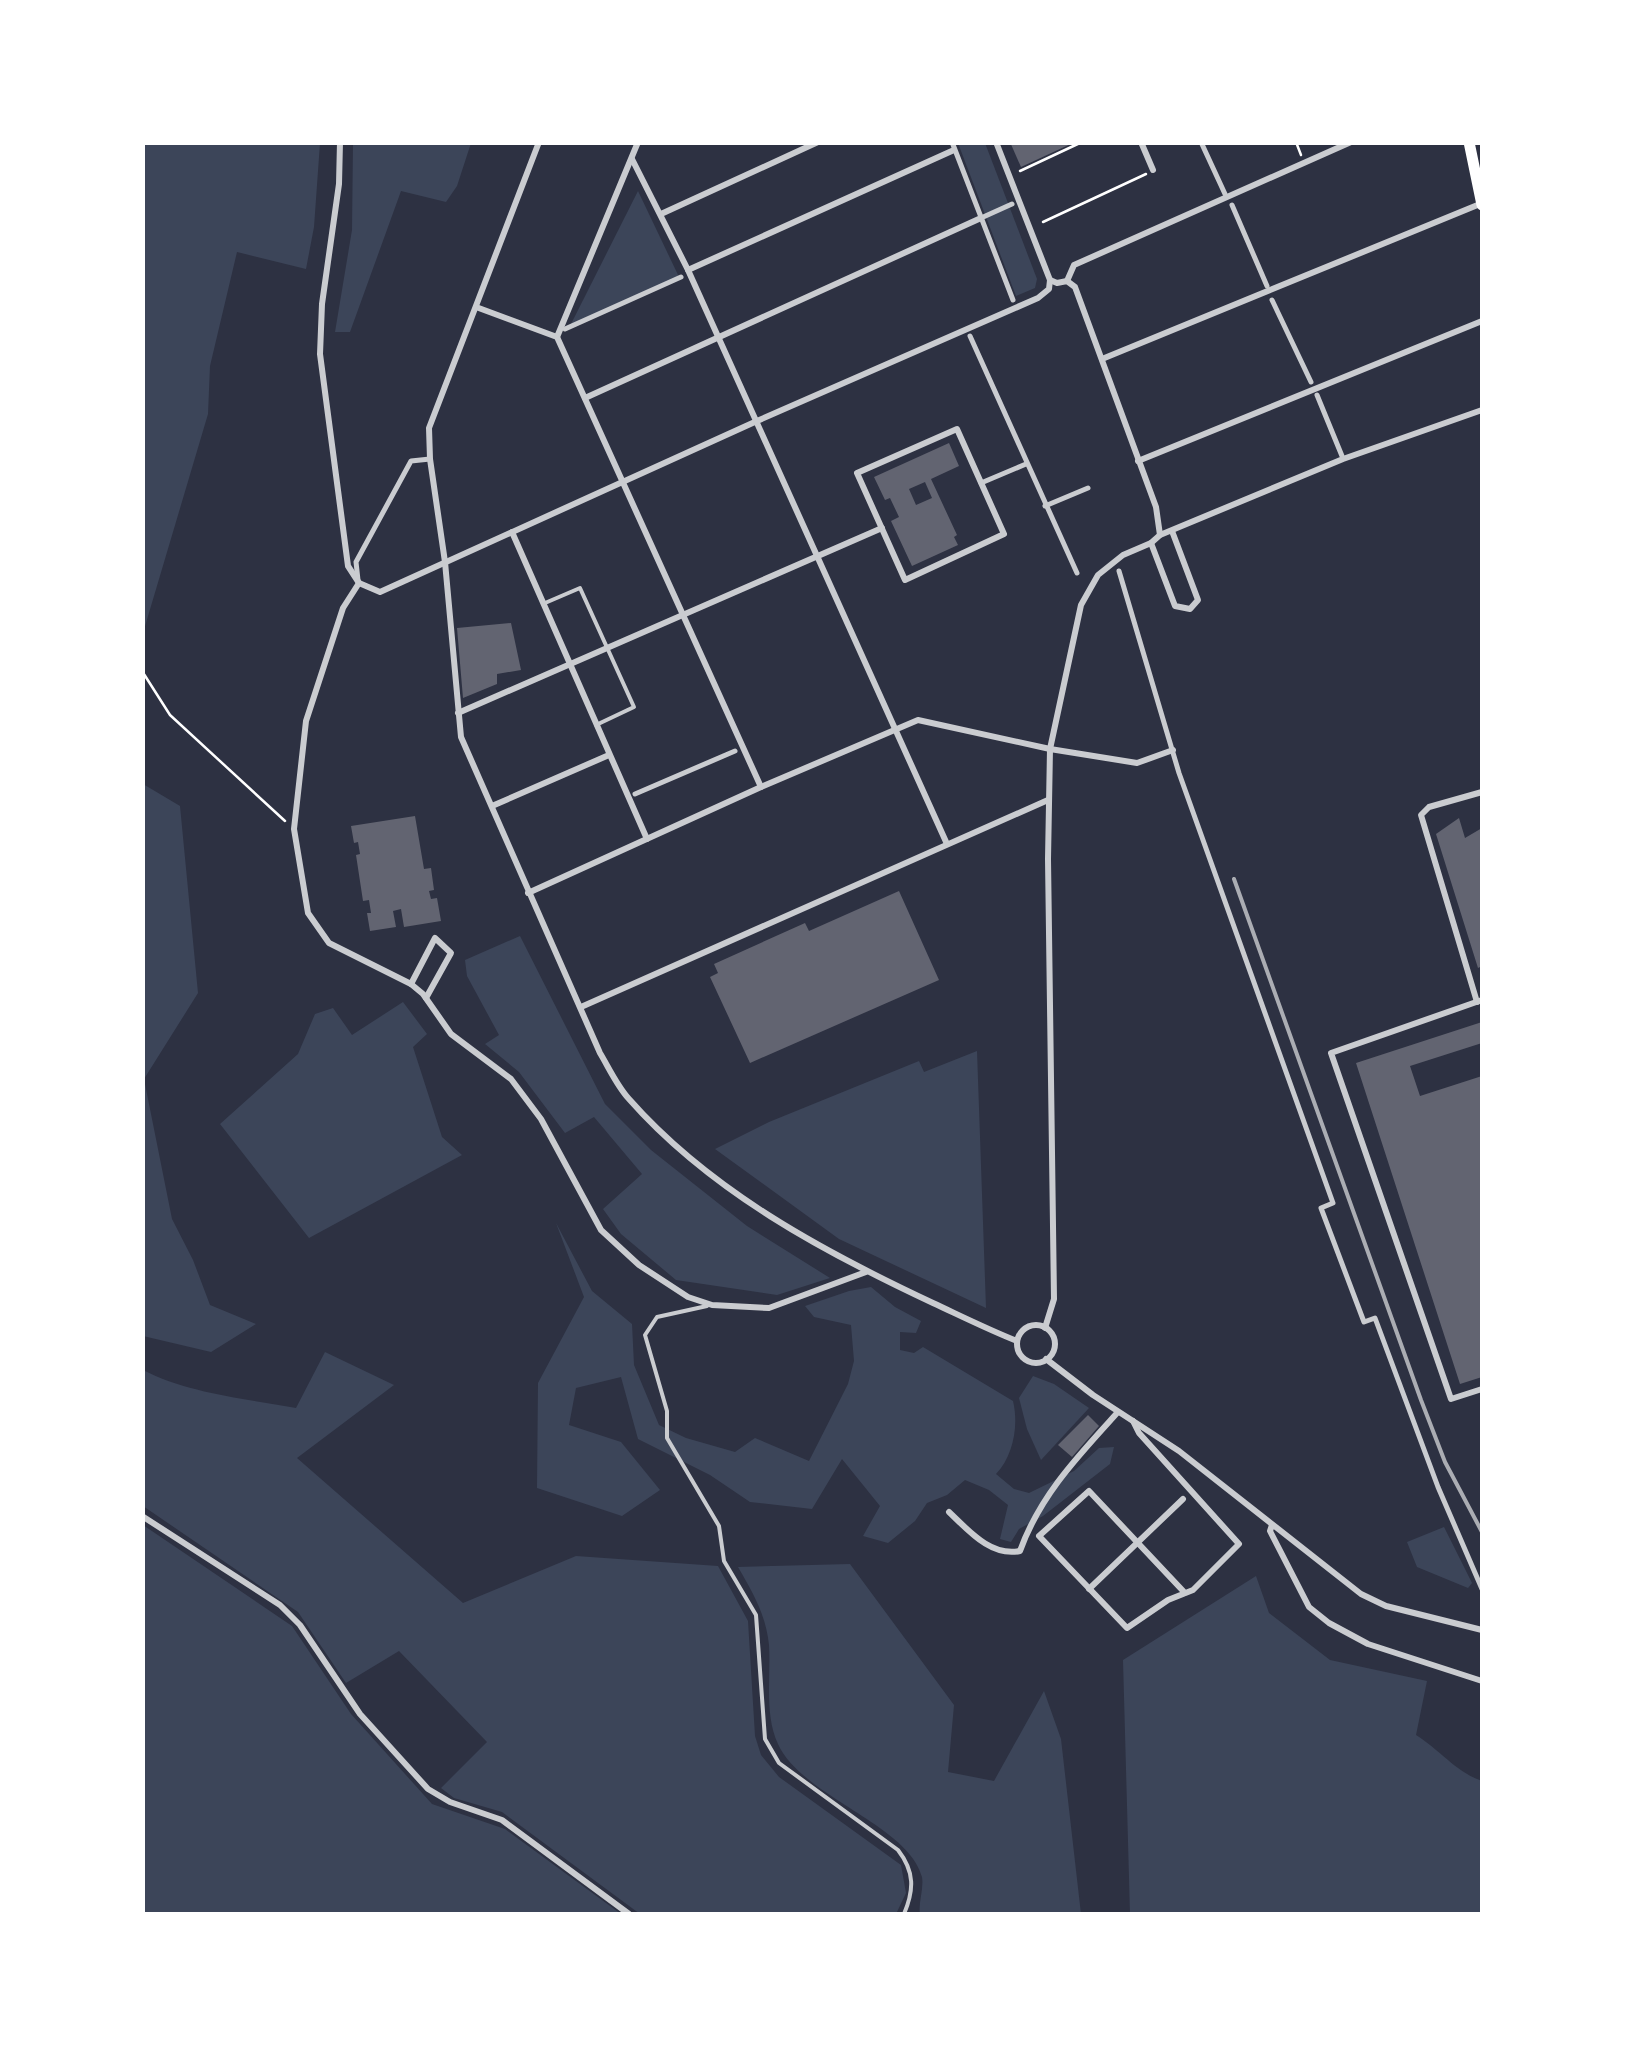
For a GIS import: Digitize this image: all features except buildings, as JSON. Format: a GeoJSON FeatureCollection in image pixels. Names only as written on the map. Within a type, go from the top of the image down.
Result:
{"type":"FeatureCollection","features":[{"type":"Feature","properties":{"kind":"main road"},"geometry":{"type":"LineString","coordinates":[[1470,142],[1482,204]]}},
{"type":"Feature","properties":{"kind":"street"},"geometry":{"type":"LineString","coordinates":[[340,142],[320,354],[348,566],[359,583],[380,592],[757,420],[1038,298],[1054,282]]}},
{"type":"Feature","properties":{"kind":"street"},"geometry":{"type":"LineString","coordinates":[[540,142],[429,428],[461,737],[600,1053],[625,1095],[650,1122],[718,1179],[788,1227],[868,1272],[1018,1341]]}},
{"type":"Feature","properties":{"kind":"street"},"geometry":{"type":"LineString","coordinates":[[556,337],[638,142]]}},
{"type":"Feature","properties":{"kind":"street"},"geometry":{"type":"LineString","coordinates":[[661,214],[818,142]]}},
{"type":"Feature","properties":{"kind":"street"},"geometry":{"type":"LineString","coordinates":[[996,142],[1054,282]]}},
{"type":"Feature","properties":{"kind":"street"},"geometry":{"type":"LineString","coordinates":[[1141,142],[1152,171]]}},
{"type":"Feature","properties":{"kind":"street"},"geometry":{"type":"LineString","coordinates":[[1201,142],[1225,194]]}},
{"type":"Feature","properties":{"kind":"street"},"geometry":{"type":"LineString","coordinates":[[1067,281],[1074,265],[1351,142]]}},
{"type":"Feature","properties":{"kind":"street"},"geometry":{"type":"LineString","coordinates":[[688,270],[953,146],[1012,300]]}},
{"type":"Feature","properties":{"kind":"street"},"geometry":{"type":"LineString","coordinates":[[632,158],[757,420],[947,844]]}},
{"type":"Feature","properties":{"kind":"street"},"geometry":{"type":"LineString","coordinates":[[585,398],[1012,204]]}},
{"type":"Feature","properties":{"kind":"street"},"geometry":{"type":"LineString","coordinates":[[1102,360],[1482,204]]}},
{"type":"Feature","properties":{"kind":"street"},"geometry":{"type":"LineString","coordinates":[[1232,205],[1266,286]]}},
{"type":"Feature","properties":{"kind":"street"},"geometry":{"type":"LineString","coordinates":[[565,330],[682,278]]}},
{"type":"Feature","properties":{"kind":"street"},"geometry":{"type":"LineString","coordinates":[[1054,282],[1067,281],[1076,287],[1156,507],[1160,535]]}},
{"type":"Feature","properties":{"kind":"street"},"geometry":{"type":"LineString","coordinates":[[1272,300],[1311,382]]}},
{"type":"Feature","properties":{"kind":"street"},"geometry":{"type":"LineString","coordinates":[[476,306],[556,337],[761,787]]}},
{"type":"Feature","properties":{"kind":"street"},"geometry":{"type":"LineString","coordinates":[[1138,461],[1482,321]]}},
{"type":"Feature","properties":{"kind":"street"},"geometry":{"type":"LineString","coordinates":[[970,336],[1077,573]]}},
{"type":"Feature","properties":{"kind":"street"},"geometry":{"type":"LineString","coordinates":[[1317,396],[1342,456]]}},
{"type":"Feature","properties":{"kind":"street"},"geometry":{"type":"LineString","coordinates":[[1045,1328],[1054,1299],[1050,749],[1081,605],[1098,575],[1123,555],[1160,535],[1343,460],[1482,410]]}},
{"type":"Feature","properties":{"kind":"street"},"geometry":{"type":"LineString","coordinates":[[957,429],[981,483],[1004,534],[905,580],[857,473],[957,429]]}},
{"type":"Feature","properties":{"kind":"street"},"geometry":{"type":"LineString","coordinates":[[430,459],[411,461],[356,562],[359,583],[343,608],[306,721],[294,829],[308,913],[329,942],[411,984],[451,1034],[511,1079],[541,1119],[600,1230],[639,1264],[688,1297],[712,1305],[769,1308],[868,1272]]}},
{"type":"Feature","properties":{"kind":"street"},"geometry":{"type":"LineString","coordinates":[[981,483],[1026,464]]}},
{"type":"Feature","properties":{"kind":"street"},"geometry":{"type":"LineString","coordinates":[[1046,506],[1088,488]]}},
{"type":"Feature","properties":{"kind":"street"},"geometry":{"type":"LineString","coordinates":[[458,713],[882,528]]}},
{"type":"Feature","properties":{"kind":"street"},"geometry":{"type":"LineString","coordinates":[[1151,543],[1175,606],[1190,609],[1198,600],[1172,530]]}},
{"type":"Feature","properties":{"kind":"street"},"geometry":{"type":"LineString","coordinates":[[512,532],[647,839]]}},
{"type":"Feature","properties":{"kind":"street"},"geometry":{"type":"LineString","coordinates":[[1119,571],[1173,750],[1333,1203],[1322,1208],[1364,1322],[1375,1318],[1438,1488],[1482,1590]]}},
{"type":"Feature","properties":{"kind":"street"},"geometry":{"type":"LineString","coordinates":[[528,893],[918,720],[1136,763],[1173,750]]}},
{"type":"Feature","properties":{"kind":"street"},"geometry":{"type":"LineString","coordinates":[[635,794],[735,751]]}},
{"type":"Feature","properties":{"kind":"street"},"geometry":{"type":"LineString","coordinates":[[492,806],[609,755]]}},
{"type":"Feature","properties":{"kind":"street"},"geometry":{"type":"LineString","coordinates":[[1482,792],[1429,807],[1421,815],[1480,1001],[1331,1053],[1451,1399],[1482,1390]]}},
{"type":"Feature","properties":{"kind":"street"},"geometry":{"type":"LineString","coordinates":[[581,1007],[1048,800]]}},
{"type":"Feature","properties":{"kind":"street"},"geometry":{"type":"LineString","coordinates":[[411,984],[435,938],[451,953],[426,998]]}},
{"type":"Feature","properties":{"kind":"street"},"geometry":{"type":"LineString","coordinates":[[1045,1328],[1028,1327],[1018,1341],[1020,1353],[1028,1361],[1046,1359],[1179,1451],[1361,1594],[1386,1606],[1482,1630]]}},
{"type":"Feature","properties":{"kind":"street"},"geometry":{"type":"LineString","coordinates":[[1045,1328],[1055,1343],[1046,1359]]}},
{"type":"Feature","properties":{"kind":"street"},"geometry":{"type":"LineString","coordinates":[[949,1512],[995,1550],[1020,1551],[1032,1518],[1049,1492],[1118,1412]]}},
{"type":"Feature","properties":{"kind":"street"},"geometry":{"type":"LineString","coordinates":[[1133,1421],[1139,1434],[1240,1544],[1193,1590],[1127,1628],[1040,1536],[1089,1490],[1185,1593]]}},
{"type":"Feature","properties":{"kind":"street"},"geometry":{"type":"LineString","coordinates":[[1090,1589],[1183,1499]]}},
{"type":"Feature","properties":{"kind":"street"},"geometry":{"type":"LineString","coordinates":[[142,1516],[280,1606],[300,1625],[360,1714],[428,1789],[450,1802],[502,1820],[629,1914]]}},
{"type":"Feature","properties":{"kind":"street"},"geometry":{"type":"LineString","coordinates":[[1272,1525],[1270,1531],[1309,1607],[1329,1623],[1368,1644],[1482,1681]]}},
{"type":"Feature","properties":{"kind":"lane"},"geometry":{"type":"LineString","coordinates":[[544,604],[580,588],[634,708],[596,724]]}},
{"type":"Feature","properties":{"kind":"lane"},"geometry":{"type":"LineString","coordinates":[[712,1305],[666,1313],[649,1324],[645,1335],[667,1411],[667,1438],[719,1526],[724,1561],[756,1614],[765,1739],[779,1763],[898,1850],[909,1864],[914,1894],[904,1914]]}},
{"type":"Feature","properties":{"kind":"path"},"geometry":{"type":"LineString","coordinates":[[1019,171],[1082,142]]}},
{"type":"Feature","properties":{"kind":"path"},"geometry":{"type":"LineString","coordinates":[[1296,142],[1303,160]]}},
{"type":"Feature","properties":{"kind":"path"},"geometry":{"type":"LineString","coordinates":[[1043,222],[1152,171]]}},
{"type":"Feature","properties":{"kind":"path"},"geometry":{"type":"LineString","coordinates":[[142,671],[170,715],[275,812]]}},
{"type":"Feature","properties":{"kind":"shaded area"},"geometry":{"type":"Polygon","coordinates":[[[142,143],[320,143],[314,227],[306,269],[237,252],[210,366],[208,414],[143,633],[142,143]]]}},
{"type":"Feature","properties":{"kind":"shaded area"},"geometry":{"type":"Polygon","coordinates":[[[353,143],[471,143],[457,186],[446,202],[401,191],[350,332],[335,332],[352,230],[353,143]]]}},
{"type":"Feature","properties":{"kind":"shaded area"},"geometry":{"type":"Polygon","coordinates":[[[958,143],[985,143],[1037,279],[1035,288],[1016,296],[958,143]]]}},
{"type":"Feature","properties":{"kind":"shaded area"},"geometry":{"type":"Polygon","coordinates":[[[638,191],[679,277],[570,326],[638,191]]]}},
{"type":"Feature","properties":{"kind":"shaded area"},"geometry":{"type":"Polygon","coordinates":[[[143,784],[180,806],[198,993],[144,1079],[172,1219],[210,1305],[256,1324],[211,1352],[143,1336],[143,784]]]}},
{"type":"Feature","properties":{"kind":"shaded area"},"geometry":{"type":"Polygon","coordinates":[[[520,936],[605,1104],[651,1150],[747,1226],[830,1278],[777,1295],[676,1280],[621,1234],[603,1209],[642,1174],[594,1117],[565,1133],[519,1072],[485,1044],[499,1035],[467,976],[465,960],[520,936]]]}},
{"type":"Feature","properties":{"kind":"shaded area"},"geometry":{"type":"Polygon","coordinates":[[[403,1002],[427,1034],[413,1047],[442,1137],[462,1155],[309,1238],[220,1124],[298,1054],[315,1014],[333,1008],[352,1035],[403,1002]]]}},
{"type":"Feature","properties":{"kind":"shaded area"},"geometry":{"type":"Polygon","coordinates":[[[977,1051],[986,1308],[839,1239],[715,1149],[769,1122],[919,1061],[924,1072],[977,1051]]]}},
{"type":"Feature","properties":{"kind":"shaded area"},"geometry":{"type":"Polygon","coordinates":[[[556,1223],[592,1291],[632,1324],[634,1365],[659,1425],[686,1438],[735,1452],[755,1438],[809,1461],[848,1384],[854,1361],[851,1325],[814,1317],[805,1306],[871,1287],[895,1307],[921,1321],[916,1333],[900,1332],[900,1350],[914,1353],[923,1347],[1013,1401],[1013,1440],[1007,1459],[996,1474],[1014,1489],[1029,1493],[1074,1471],[1099,1448],[1114,1447],[1110,1464],[1043,1516],[1019,1529],[1011,1542],[1000,1539],[1008,1505],[989,1490],[965,1480],[947,1495],[927,1503],[915,1521],[888,1543],[863,1536],[880,1506],[842,1459],[812,1509],[750,1502],[710,1475],[638,1439],[621,1377],[576,1388],[569,1425],[621,1442],[660,1490],[622,1516],[537,1488],[538,1383],[584,1297],[556,1223]]]}},
{"type":"Feature","properties":{"kind":"shaded area"},"geometry":{"type":"Polygon","coordinates":[[[325,1352],[394,1385],[297,1458],[463,1603],[576,1556],[718,1566],[748,1621],[755,1736],[761,1755],[779,1777],[901,1865],[906,1893],[896,1914],[640,1914],[502,1812],[454,1798],[441,1788],[487,1742],[399,1651],[346,1683],[298,1612],[143,1506],[143,1370],[198,1390],[296,1408],[325,1352]]]}},
{"type":"Feature","properties":{"kind":"shaded area"},"geometry":{"type":"Polygon","coordinates":[[[1033,1376],[1054,1384],[1089,1408],[1041,1460],[1019,1398],[1033,1376]]]}},
{"type":"Feature","properties":{"kind":"shaded area"},"geometry":{"type":"Polygon","coordinates":[[[143,1525],[292,1626],[351,1714],[432,1804],[505,1829],[621,1914],[143,1914],[143,1525]]]}},
{"type":"Feature","properties":{"kind":"shaded area"},"geometry":{"type":"Polygon","coordinates":[[[1444,1527],[1472,1583],[1468,1588],[1417,1567],[1407,1542],[1444,1527]]]}},
{"type":"Feature","properties":{"kind":"shaded area"},"geometry":{"type":"Polygon","coordinates":[[[850,1564],[954,1705],[948,1772],[994,1781],[1044,1691],[1061,1739],[1081,1914],[920,1914],[922,1877],[913,1858],[877,1826],[809,1780],[778,1744],[770,1708],[765,1624],[738,1567],[850,1564]]]}},
{"type":"Feature","properties":{"kind":"shaded area"},"geometry":{"type":"Polygon","coordinates":[[[1256,1576],[1269,1613],[1330,1660],[1427,1681],[1416,1735],[1482,1781],[1482,1914],[1130,1914],[1123,1660],[1256,1576]]]}},
{"type":"Feature","properties":{"kind":"railway"},"geometry":{"type":"LineString","coordinates":[[1234,879],[1421,1400],[1445,1462],[1482,1532]]}}]}
